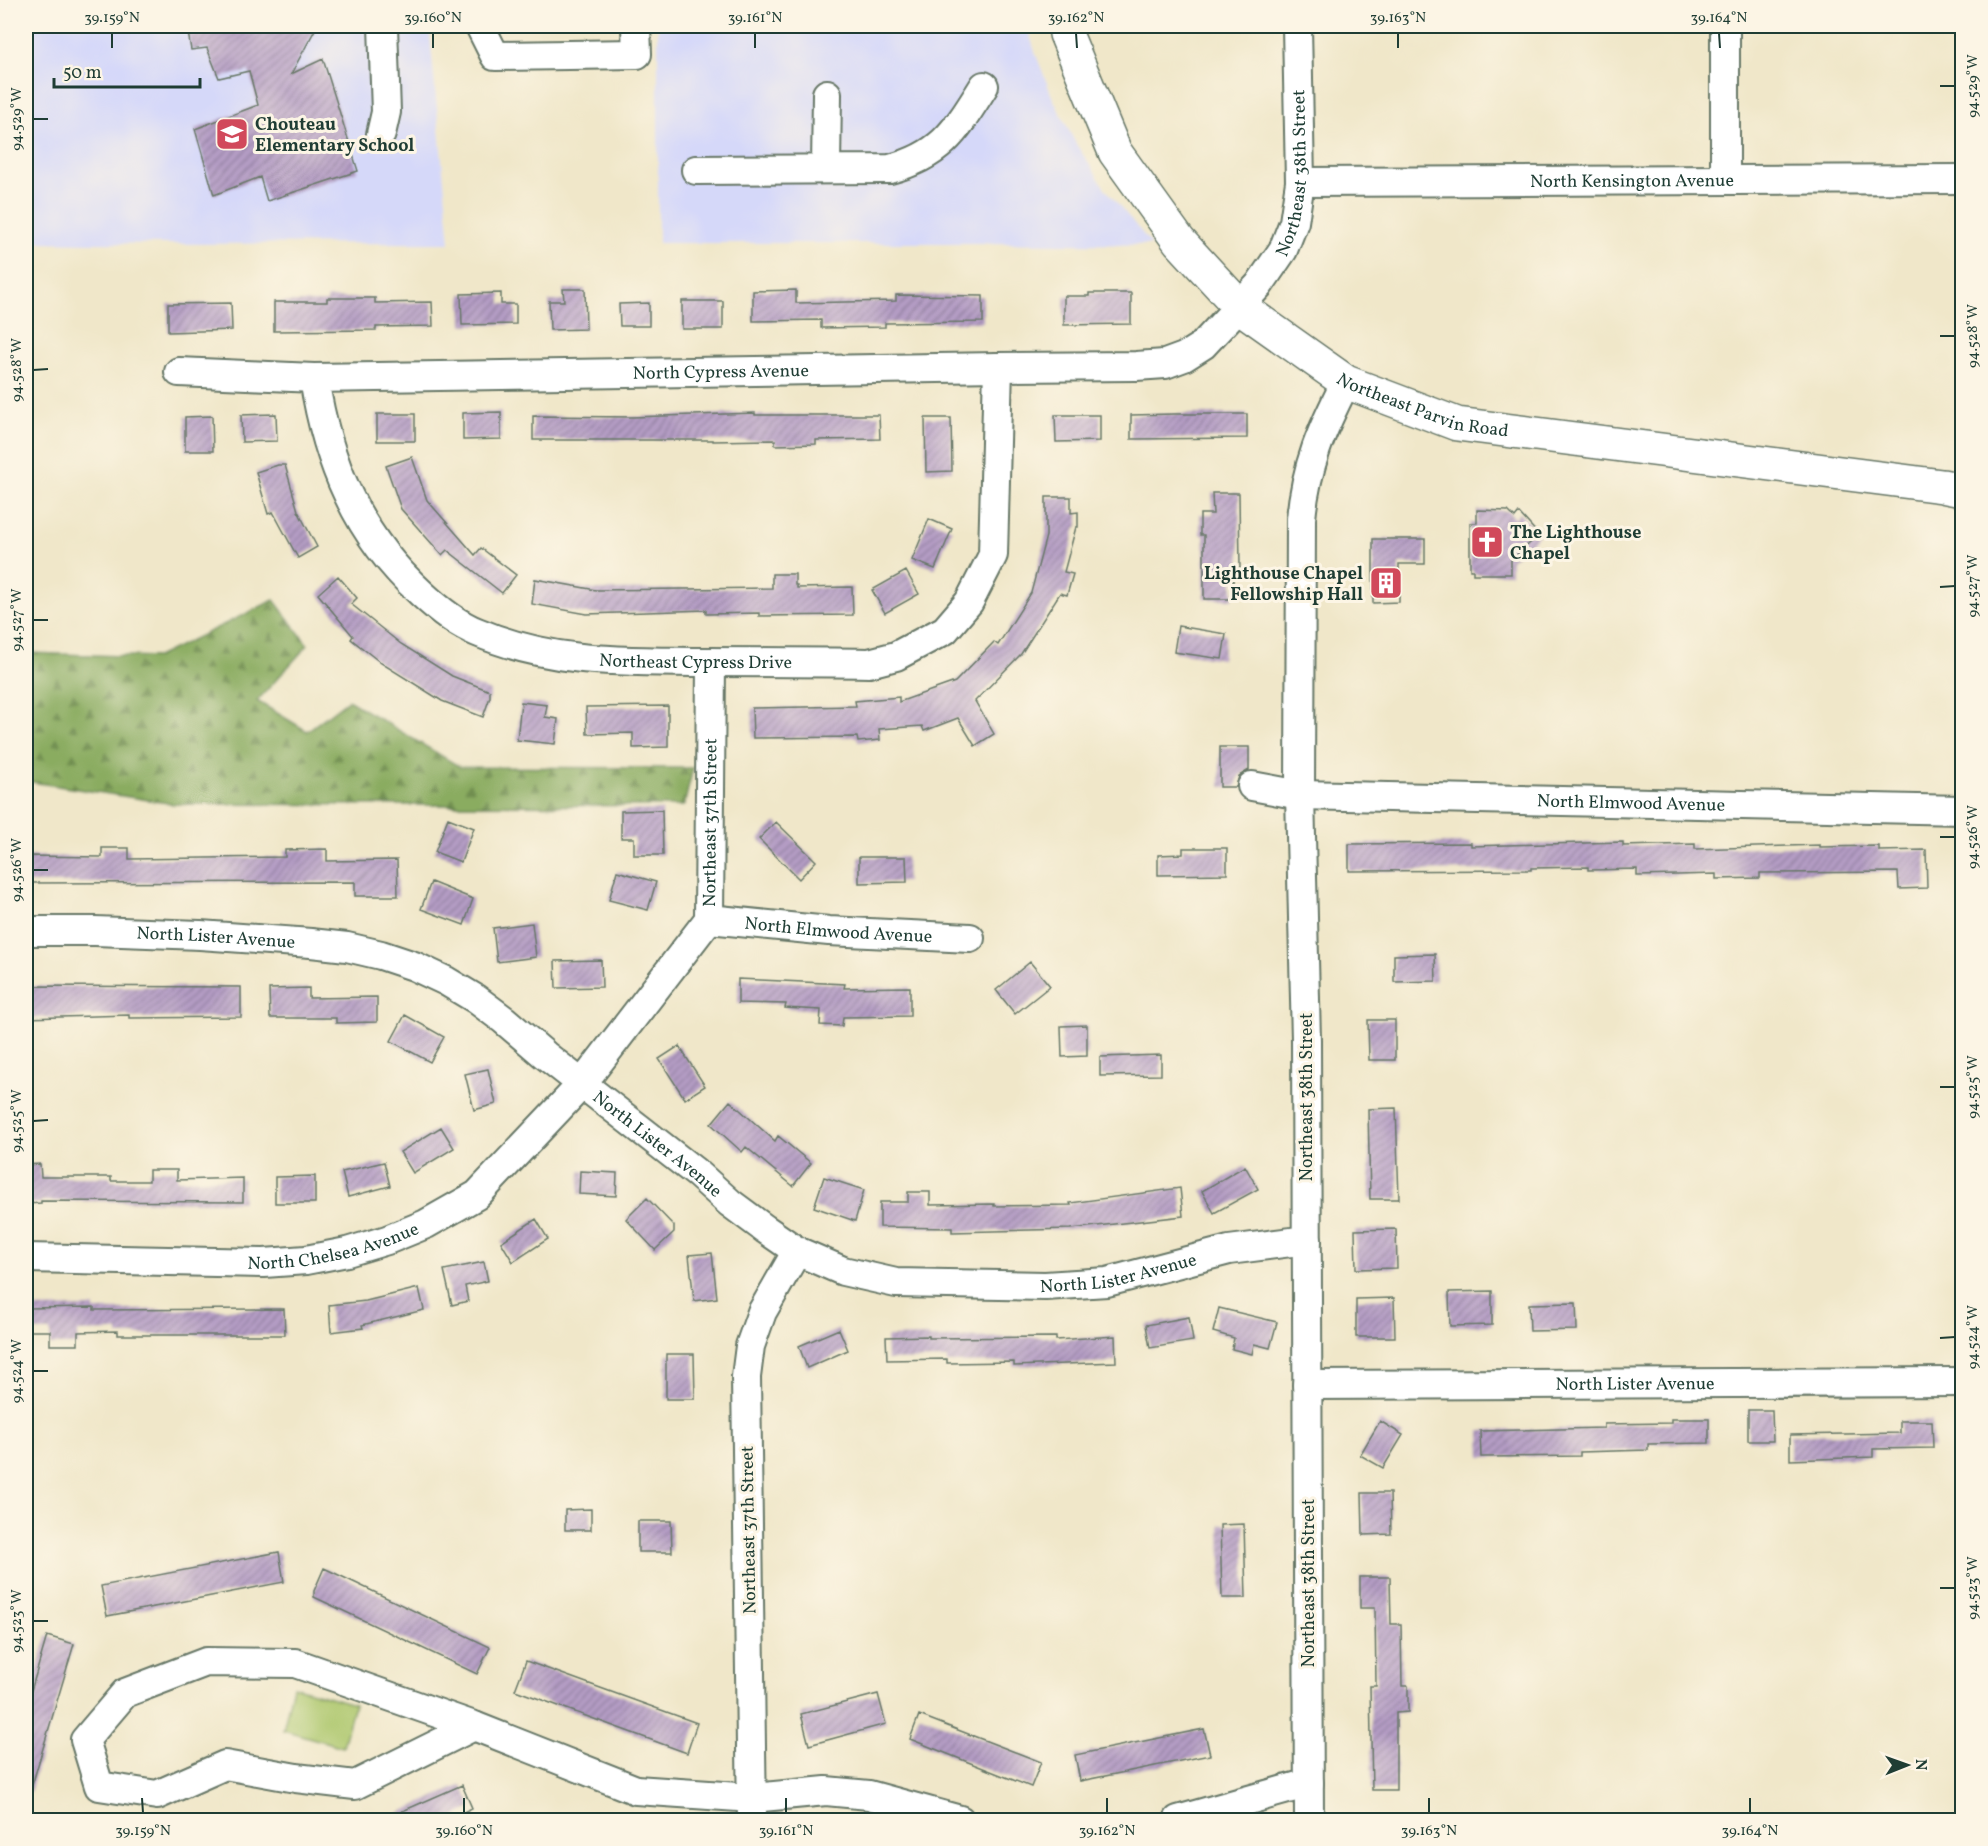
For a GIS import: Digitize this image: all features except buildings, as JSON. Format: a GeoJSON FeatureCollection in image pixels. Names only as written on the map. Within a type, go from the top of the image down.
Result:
{"type":"FeatureCollection","features":[{"type":"Feature","properties":{"kind":"main road","name":"Northeast Parvin Road"},"geometry":{"type":"LineString","coordinates":[[1065,26],[1066,34],[1115,152],[1179,241],[1240,307],[1346,382],[1457,424],[1962,490]]}},
{"type":"Feature","properties":{"kind":"street"},"geometry":{"type":"LineString","coordinates":[[381,134],[386,112],[383,26]]}},
{"type":"Feature","properties":{"kind":"street"},"geometry":{"type":"LineString","coordinates":[[480,26],[495,56],[637,54],[636,26]]}},
{"type":"Feature","properties":{"kind":"street","name":"Northeast 38th Street"},"geometry":{"type":"LineString","coordinates":[[1240,307],[1259,285],[1283,250],[1294,222],[1300,182],[1297,26]]}},
{"type":"Feature","properties":{"kind":"street"},"geometry":{"type":"LineString","coordinates":[[1725,26],[1725,180]]}},
{"type":"Feature","properties":{"kind":"street"},"geometry":{"type":"LineString","coordinates":[[696,170],[890,169],[908,164],[939,148],[957,129],[984,86]]}},
{"type":"Feature","properties":{"kind":"street"},"geometry":{"type":"LineString","coordinates":[[826,94],[826,168]]}},
{"type":"Feature","properties":{"kind":"street","name":"North Kensington Avenue"},"geometry":{"type":"LineString","coordinates":[[1300,182],[1962,179]]}},
{"type":"Feature","properties":{"kind":"street","name":"North Cypress Avenue"},"geometry":{"type":"LineString","coordinates":[[179,372],[314,378],[1136,366],[1165,364],[1184,357],[1203,345],[1240,307]]}},
{"type":"Feature","properties":{"kind":"street","name":"Northeast Cypress Drive"},"geometry":{"type":"LineString","coordinates":[[314,378],[320,415],[343,485],[380,550],[400,573],[435,606],[474,632],[524,649],[581,659],[869,663],[897,656],[945,630],[969,602],[993,555],[998,367]]}},
{"type":"Feature","properties":{"kind":"street","name":"Northeast 38th Street"},"geometry":{"type":"LineString","coordinates":[[1309,1821],[1306,1040],[1300,795],[1301,519],[1312,458],[1323,429],[1346,382]]}},
{"type":"Feature","properties":{"kind":"street","name":"Northeast 37th Street"},"geometry":{"type":"LineString","coordinates":[[582,1084],[709,919],[711,662]]}},
{"type":"Feature","properties":{"kind":"street","name":"North Elmwood Avenue"},"geometry":{"type":"LineString","coordinates":[[1252,786],[1300,795],[1962,810]]}},
{"type":"Feature","properties":{"kind":"street","name":"North Elmwood Avenue"},"geometry":{"type":"LineString","coordinates":[[709,919],[829,931],[970,938]]}},
{"type":"Feature","properties":{"kind":"street","name":"North Lister Avenue"},"geometry":{"type":"LineString","coordinates":[[26,931],[96,931],[311,943],[346,947],[414,966],[476,999],[699,1175],[730,1203],[797,1251],[843,1271],[896,1283],[1045,1286],[1107,1282],[1229,1250],[1307,1240]]}},
{"type":"Feature","properties":{"kind":"street","name":"North Chelsea Avenue"},"geometry":{"type":"LineString","coordinates":[[26,1258],[264,1263],[306,1260],[347,1252],[387,1240],[426,1224],[477,1195],[582,1084]]}},
{"type":"Feature","properties":{"kind":"street","name":"Northeast 37th Street"},"geometry":{"type":"LineString","coordinates":[[752,1809],[746,1377],[750,1346],[762,1312],[797,1251]]}},
{"type":"Feature","properties":{"kind":"street","name":"North Lister Avenue"},"geometry":{"type":"LineString","coordinates":[[1307,1385],[1962,1382]]}},
{"type":"Feature","properties":{"kind":"street"},"geometry":{"type":"LineString","coordinates":[[474,1726],[355,1785],[296,1778],[225,1765],[157,1795],[99,1786],[85,1740],[124,1693],[206,1662],[295,1663],[474,1726],[636,1790],[752,1809],[826,1791],[869,1795],[960,1821]]}},
{"type":"Feature","properties":{"kind":"street"},"geometry":{"type":"LineString","coordinates":[[1178,1821],[1309,1783]]}},
{"type":"Feature","properties":{"kind":"shaded area","name":"Chouteau Elementary School"},"geometry":{"type":"Polygon","coordinates":[[[26,26],[429,26],[450,243],[26,242],[26,26]]]}},
{"type":"Feature","properties":{"kind":"shaded area"},"geometry":{"type":"Polygon","coordinates":[[[658,26],[1027,26],[1053,99],[1076,144],[1104,187],[1152,245],[658,243],[658,26]]]}},
{"type":"Feature","properties":{"kind":"green space"},"geometry":{"type":"Polygon","coordinates":[[[274,600],[308,645],[257,701],[307,731],[348,700],[460,767],[693,768],[684,806],[174,804],[26,781],[26,653],[157,657],[274,600]]]}},
{"type":"Feature","properties":{"kind":"green space"},"geometry":{"type":"Polygon","coordinates":[[[293,1686],[354,1704],[343,1747],[283,1730],[293,1686]]]}},
{"type":"Feature","properties":{"kind":"place","name":"Chouteau Elementary School"},"geometry":{"type":"Point","coordinates":[232,134]}},
{"type":"Feature","properties":{"kind":"place","name":"The Lighthouse Chapel"},"geometry":{"type":"Point","coordinates":[1487,542]}},
{"type":"Feature","properties":{"kind":"place","name":"Lighthouse Chapel Fellowship Hall"},"geometry":{"type":"Point","coordinates":[1386,583]}}]}
